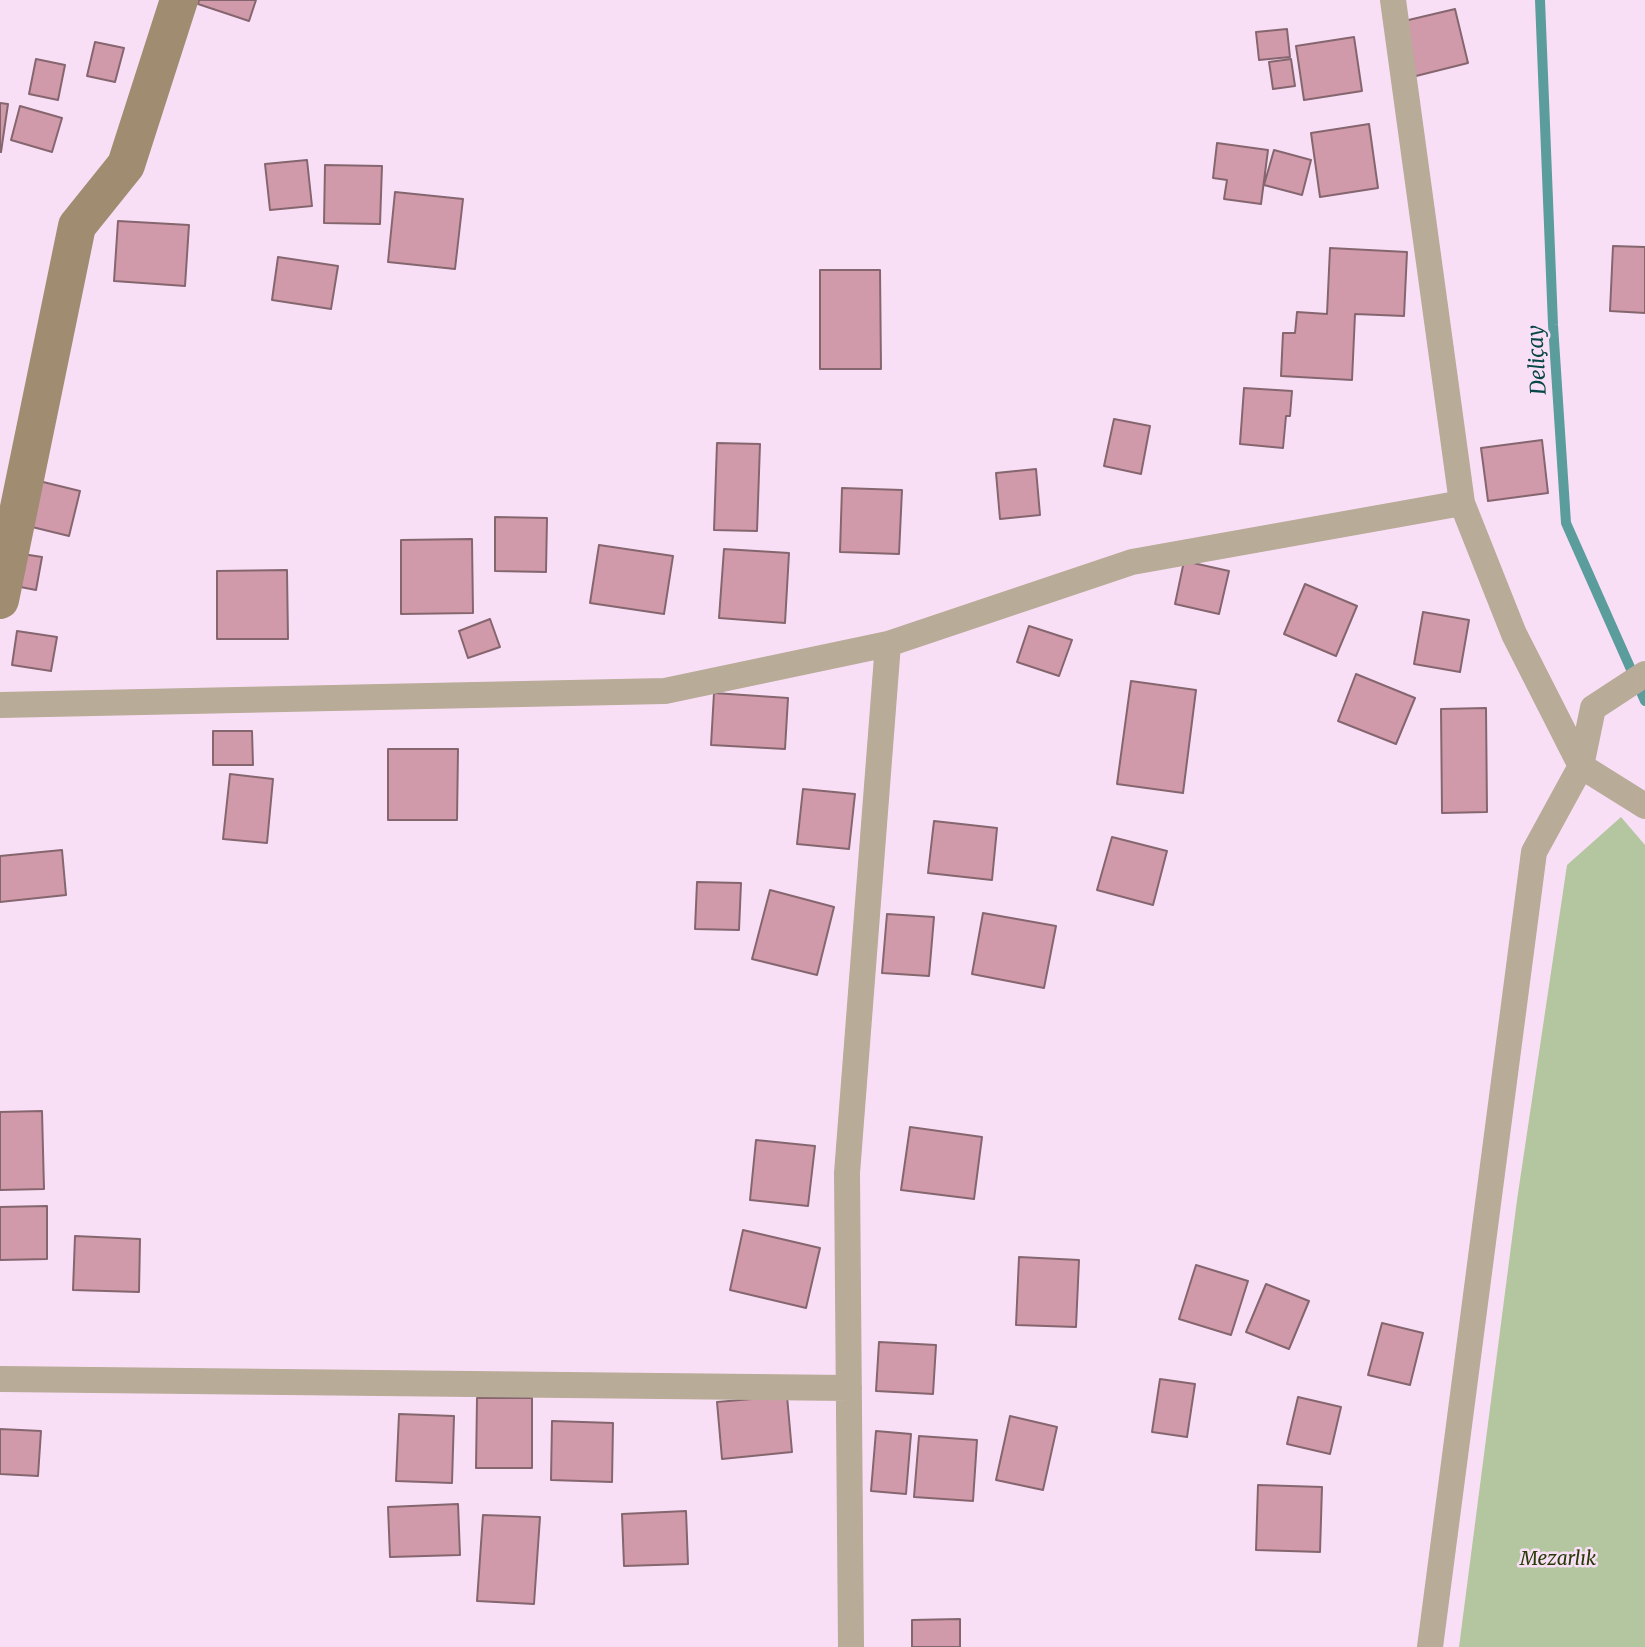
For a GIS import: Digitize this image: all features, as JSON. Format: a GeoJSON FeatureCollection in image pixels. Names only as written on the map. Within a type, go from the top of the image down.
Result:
{"type":"FeatureCollection","features":[{"type":"Feature","properties":{"kind":"street"},"geometry":{"type":"LineString","coordinates":[[0,600],[77,226],[127,165],[179,0]]}},
{"type":"Feature","properties":{"kind":"street"},"geometry":{"type":"LineString","coordinates":[[1393,0],[1462,503],[1514,634],[1581,766],[1645,806]]}},
{"type":"Feature","properties":{"kind":"street"},"geometry":{"type":"LineString","coordinates":[[0,705],[665,691],[888,645],[1132,562],[1462,503]]}},
{"type":"Feature","properties":{"kind":"street"},"geometry":{"type":"LineString","coordinates":[[851,1647],[847,1173],[888,645]]}},
{"type":"Feature","properties":{"kind":"street"},"geometry":{"type":"LineString","coordinates":[[1430,1647],[1534,852],[1581,766],[1593,708],[1634,681]]}},
{"type":"Feature","properties":{"kind":"street"},"geometry":{"type":"LineString","coordinates":[[0,1379],[849,1388]]}},
{"type":"Feature","properties":{"kind":"green space","name":"Mezarlık"},"geometry":{"type":"Polygon","coordinates":[[[1621,817],[1645,845],[1645,1647],[1459,1647],[1517,1200],[1567,865],[1621,817]]]}},
{"type":"Feature","properties":{"kind":"building"},"geometry":{"type":"Polygon","coordinates":[[[199,0],[256,0],[249,21],[198,4],[199,0]]]}},
{"type":"Feature","properties":{"kind":"building"},"geometry":{"type":"Polygon","coordinates":[[[1455,9],[1468,63],[1412,77],[1400,22],[1455,9]]]}},
{"type":"Feature","properties":{"kind":"building"},"geometry":{"type":"Polygon","coordinates":[[[1287,29],[1290,57],[1259,60],[1256,32],[1287,29]]]}},
{"type":"Feature","properties":{"kind":"building"},"geometry":{"type":"Polygon","coordinates":[[[1354,37],[1362,91],[1304,100],[1296,46],[1354,37]]]}},
{"type":"Feature","properties":{"kind":"building"},"geometry":{"type":"Polygon","coordinates":[[[95,42],[124,48],[115,82],[87,76],[95,42]]]}},
{"type":"Feature","properties":{"kind":"building"},"geometry":{"type":"Polygon","coordinates":[[[36,59],[65,65],[58,100],[29,94],[36,59]]]}},
{"type":"Feature","properties":{"kind":"building"},"geometry":{"type":"Polygon","coordinates":[[[1291,59],[1295,86],[1273,89],[1269,62],[1291,59]]]}},
{"type":"Feature","properties":{"kind":"building"},"geometry":{"type":"Polygon","coordinates":[[[0,103],[8,104],[1,152],[0,152],[0,103]]]}},
{"type":"Feature","properties":{"kind":"building"},"geometry":{"type":"Polygon","coordinates":[[[20,106],[62,118],[52,152],[11,140],[20,106]]]}},
{"type":"Feature","properties":{"kind":"building"},"geometry":{"type":"Polygon","coordinates":[[[1369,124],[1378,188],[1320,197],[1311,133],[1369,124]]]}},
{"type":"Feature","properties":{"kind":"building"},"geometry":{"type":"Polygon","coordinates":[[[1217,143],[1268,150],[1261,204],[1224,199],[1227,180],[1213,178],[1217,143]]]}},
{"type":"Feature","properties":{"kind":"building"},"geometry":{"type":"Polygon","coordinates":[[[1274,150],[1311,160],[1302,195],[1264,185],[1274,150]]]}},
{"type":"Feature","properties":{"kind":"building"},"geometry":{"type":"Polygon","coordinates":[[[307,160],[312,206],[270,210],[265,164],[307,160]]]}},
{"type":"Feature","properties":{"kind":"building"},"geometry":{"type":"Polygon","coordinates":[[[325,165],[382,166],[380,224],[324,223],[325,165]]]}},
{"type":"Feature","properties":{"kind":"building"},"geometry":{"type":"Polygon","coordinates":[[[395,192],[463,199],[455,269],[388,262],[395,192]]]}},
{"type":"Feature","properties":{"kind":"building"},"geometry":{"type":"Polygon","coordinates":[[[118,221],[189,225],[185,286],[114,281],[118,221]]]}},
{"type":"Feature","properties":{"kind":"building"},"geometry":{"type":"Polygon","coordinates":[[[1613,246],[1645,247],[1645,313],[1610,311],[1613,246]]]}},
{"type":"Feature","properties":{"kind":"building"},"geometry":{"type":"Polygon","coordinates":[[[1330,248],[1407,252],[1404,316],[1355,314],[1352,380],[1281,376],[1283,333],[1295,333],[1297,312],[1327,314],[1330,248]]]}},
{"type":"Feature","properties":{"kind":"building"},"geometry":{"type":"Polygon","coordinates":[[[278,257],[338,266],[331,309],[272,300],[278,257]]]}},
{"type":"Feature","properties":{"kind":"building"},"geometry":{"type":"Polygon","coordinates":[[[820,270],[880,270],[881,369],[820,369],[820,270]]]}},
{"type":"Feature","properties":{"kind":"building"},"geometry":{"type":"Polygon","coordinates":[[[1244,388],[1292,391],[1283,448],[1240,444],[1244,388]]]}},
{"type":"Feature","properties":{"kind":"building"},"geometry":{"type":"Polygon","coordinates":[[[1114,419],[1150,426],[1141,474],[1104,466],[1114,419]]]}},
{"type":"Feature","properties":{"kind":"building"},"geometry":{"type":"Polygon","coordinates":[[[1542,440],[1548,493],[1488,501],[1481,448],[1542,440]]]}},
{"type":"Feature","properties":{"kind":"building"},"geometry":{"type":"Polygon","coordinates":[[[717,443],[760,444],[757,531],[714,530],[717,443]]]}},
{"type":"Feature","properties":{"kind":"building"},"geometry":{"type":"Polygon","coordinates":[[[1036,469],[1040,515],[1000,519],[996,473],[1036,469]]]}},
{"type":"Feature","properties":{"kind":"building"},"geometry":{"type":"Polygon","coordinates":[[[39,481],[80,491],[69,536],[28,526],[39,481]]]}},
{"type":"Feature","properties":{"kind":"building"},"geometry":{"type":"Polygon","coordinates":[[[842,488],[902,490],[899,554],[840,552],[842,488]]]}},
{"type":"Feature","properties":{"kind":"building"},"geometry":{"type":"Polygon","coordinates":[[[495,517],[547,518],[546,572],[495,571],[495,517]]]}},
{"type":"Feature","properties":{"kind":"building"},"geometry":{"type":"Polygon","coordinates":[[[472,539],[473,613],[401,614],[401,540],[472,539]]]}},
{"type":"Feature","properties":{"kind":"building"},"geometry":{"type":"Polygon","coordinates":[[[599,545],[673,556],[664,614],[590,603],[599,545]]]}},
{"type":"Feature","properties":{"kind":"building"},"geometry":{"type":"Polygon","coordinates":[[[724,549],[789,553],[785,623],[719,618],[724,549]]]}},
{"type":"Feature","properties":{"kind":"building"},"geometry":{"type":"Polygon","coordinates":[[[16,553],[42,557],[36,590],[10,585],[16,553]]]}},
{"type":"Feature","properties":{"kind":"building"},"geometry":{"type":"Polygon","coordinates":[[[1184,561],[1229,571],[1219,614],[1175,604],[1184,561]]]}},
{"type":"Feature","properties":{"kind":"building"},"geometry":{"type":"Polygon","coordinates":[[[287,570],[288,639],[217,639],[217,571],[287,570]]]}},
{"type":"Feature","properties":{"kind":"building"},"geometry":{"type":"Polygon","coordinates":[[[1305,584],[1357,606],[1336,656],[1284,634],[1305,584]]]}},
{"type":"Feature","properties":{"kind":"building"},"geometry":{"type":"Polygon","coordinates":[[[1423,612],[1469,620],[1460,672],[1414,664],[1423,612]]]}},
{"type":"Feature","properties":{"kind":"building"},"geometry":{"type":"Polygon","coordinates":[[[490,619],[500,647],[468,658],[459,631],[490,619]]]}},
{"type":"Feature","properties":{"kind":"building"},"geometry":{"type":"Polygon","coordinates":[[[1029,626],[1072,640],[1059,676],[1017,662],[1029,626]]]}},
{"type":"Feature","properties":{"kind":"building"},"geometry":{"type":"Polygon","coordinates":[[[17,631],[57,637],[51,671],[12,665],[17,631]]]}},
{"type":"Feature","properties":{"kind":"building"},"geometry":{"type":"Polygon","coordinates":[[[1356,674],[1415,698],[1396,744],[1338,721],[1356,674]]]}},
{"type":"Feature","properties":{"kind":"building"},"geometry":{"type":"Polygon","coordinates":[[[1131,681],[1196,690],[1183,793],[1117,784],[1131,681]]]}},
{"type":"Feature","properties":{"kind":"building"},"geometry":{"type":"Polygon","coordinates":[[[714,693],[788,698],[785,749],[711,745],[714,693]]]}},
{"type":"Feature","properties":{"kind":"building"},"geometry":{"type":"Polygon","coordinates":[[[1486,708],[1487,812],[1442,813],[1441,709],[1486,708]]]}},
{"type":"Feature","properties":{"kind":"building"},"geometry":{"type":"Polygon","coordinates":[[[213,731],[252,731],[253,765],[213,765],[213,731]]]}},
{"type":"Feature","properties":{"kind":"building"},"geometry":{"type":"Polygon","coordinates":[[[388,749],[458,749],[457,820],[388,820],[388,749]]]}},
{"type":"Feature","properties":{"kind":"building"},"geometry":{"type":"Polygon","coordinates":[[[230,774],[273,779],[267,843],[223,839],[230,774]]]}},
{"type":"Feature","properties":{"kind":"building"},"geometry":{"type":"Polygon","coordinates":[[[803,789],[855,794],[849,849],[797,844],[803,789]]]}},
{"type":"Feature","properties":{"kind":"building"},"geometry":{"type":"Polygon","coordinates":[[[934,821],[997,828],[992,880],[928,873],[934,821]]]}},
{"type":"Feature","properties":{"kind":"building"},"geometry":{"type":"Polygon","coordinates":[[[1112,837],[1167,851],[1153,905],[1097,890],[1112,837]]]}},
{"type":"Feature","properties":{"kind":"building"},"geometry":{"type":"Polygon","coordinates":[[[62,850],[66,895],[0,902],[0,856],[62,850]]]}},
{"type":"Feature","properties":{"kind":"building"},"geometry":{"type":"Polygon","coordinates":[[[697,882],[741,883],[739,930],[695,929],[697,882]]]}},
{"type":"Feature","properties":{"kind":"building"},"geometry":{"type":"Polygon","coordinates":[[[770,890],[834,907],[817,975],[752,959],[770,890]]]}},
{"type":"Feature","properties":{"kind":"building"},"geometry":{"type":"Polygon","coordinates":[[[983,913],[1056,926],[1044,988],[972,974],[983,913]]]}},
{"type":"Feature","properties":{"kind":"building"},"geometry":{"type":"Polygon","coordinates":[[[887,914],[934,917],[929,976],[882,973],[887,914]]]}},
{"type":"Feature","properties":{"kind":"building"},"geometry":{"type":"Polygon","coordinates":[[[42,1111],[44,1189],[0,1190],[0,1112],[42,1111]]]}},
{"type":"Feature","properties":{"kind":"building"},"geometry":{"type":"Polygon","coordinates":[[[910,1127],[982,1137],[974,1199],[901,1190],[910,1127]]]}},
{"type":"Feature","properties":{"kind":"building"},"geometry":{"type":"Polygon","coordinates":[[[756,1140],[815,1146],[808,1206],[750,1200],[756,1140]]]}},
{"type":"Feature","properties":{"kind":"building"},"geometry":{"type":"Polygon","coordinates":[[[47,1206],[47,1259],[0,1260],[0,1207],[47,1206]]]}},
{"type":"Feature","properties":{"kind":"building"},"geometry":{"type":"Polygon","coordinates":[[[743,1230],[820,1248],[806,1308],[730,1290],[743,1230]]]}},
{"type":"Feature","properties":{"kind":"building"},"geometry":{"type":"Polygon","coordinates":[[[75,1236],[140,1239],[139,1292],[73,1290],[75,1236]]]}},
{"type":"Feature","properties":{"kind":"building"},"geometry":{"type":"Polygon","coordinates":[[[1019,1257],[1079,1260],[1076,1327],[1016,1325],[1019,1257]]]}},
{"type":"Feature","properties":{"kind":"building"},"geometry":{"type":"Polygon","coordinates":[[[1196,1265],[1248,1281],[1231,1335],[1179,1319],[1196,1265]]]}},
{"type":"Feature","properties":{"kind":"building"},"geometry":{"type":"Polygon","coordinates":[[[1266,1284],[1309,1301],[1289,1349],[1246,1332],[1266,1284]]]}},
{"type":"Feature","properties":{"kind":"building"},"geometry":{"type":"Polygon","coordinates":[[[1382,1323],[1423,1333],[1410,1385],[1368,1375],[1382,1323]]]}},
{"type":"Feature","properties":{"kind":"building"},"geometry":{"type":"Polygon","coordinates":[[[879,1342],[936,1345],[933,1394],[876,1391],[879,1342]]]}},
{"type":"Feature","properties":{"kind":"building"},"geometry":{"type":"Polygon","coordinates":[[[1160,1379],[1195,1384],[1187,1437],[1152,1432],[1160,1379]]]}},
{"type":"Feature","properties":{"kind":"building"},"geometry":{"type":"Polygon","coordinates":[[[787,1396],[792,1452],[722,1459],[717,1402],[787,1396]]]}},
{"type":"Feature","properties":{"kind":"building"},"geometry":{"type":"Polygon","coordinates":[[[1298,1397],[1341,1407],[1330,1454],[1287,1444],[1298,1397]]]}},
{"type":"Feature","properties":{"kind":"building"},"geometry":{"type":"Polygon","coordinates":[[[477,1398],[532,1398],[532,1468],[476,1468],[477,1398]]]}},
{"type":"Feature","properties":{"kind":"building"},"geometry":{"type":"Polygon","coordinates":[[[399,1414],[454,1416],[452,1483],[396,1481],[399,1414]]]}},
{"type":"Feature","properties":{"kind":"building"},"geometry":{"type":"Polygon","coordinates":[[[1010,1416],[1057,1427],[1043,1490],[996,1480],[1010,1416]]]}},
{"type":"Feature","properties":{"kind":"building"},"geometry":{"type":"Polygon","coordinates":[[[552,1421],[613,1423],[612,1482],[551,1480],[552,1421]]]}},
{"type":"Feature","properties":{"kind":"building"},"geometry":{"type":"Polygon","coordinates":[[[0,1429],[41,1431],[38,1476],[0,1474],[0,1429]]]}},
{"type":"Feature","properties":{"kind":"building"},"geometry":{"type":"Polygon","coordinates":[[[876,1431],[911,1434],[906,1494],[871,1491],[876,1431]]]}},
{"type":"Feature","properties":{"kind":"building"},"geometry":{"type":"Polygon","coordinates":[[[919,1436],[977,1440],[973,1501],[914,1497],[919,1436]]]}},
{"type":"Feature","properties":{"kind":"building"},"geometry":{"type":"Polygon","coordinates":[[[1258,1485],[1322,1487],[1320,1552],[1256,1550],[1258,1485]]]}},
{"type":"Feature","properties":{"kind":"building"},"geometry":{"type":"Polygon","coordinates":[[[458,1504],[460,1555],[390,1557],[388,1507],[458,1504]]]}},
{"type":"Feature","properties":{"kind":"building"},"geometry":{"type":"Polygon","coordinates":[[[686,1511],[688,1564],[624,1566],[622,1514],[686,1511]]]}},
{"type":"Feature","properties":{"kind":"building"},"geometry":{"type":"Polygon","coordinates":[[[483,1515],[540,1517],[534,1604],[477,1601],[483,1515]]]}},
{"type":"Feature","properties":{"kind":"building"},"geometry":{"type":"Polygon","coordinates":[[[960,1619],[960,1647],[912,1647],[912,1620],[960,1619]]]}},
{"type":"Feature","properties":{"kind":"waterway","name":"Deliçay"},"geometry":{"type":"LineString","coordinates":[[1540,0],[1553,325],[1566,523],[1645,701]]}}]}
